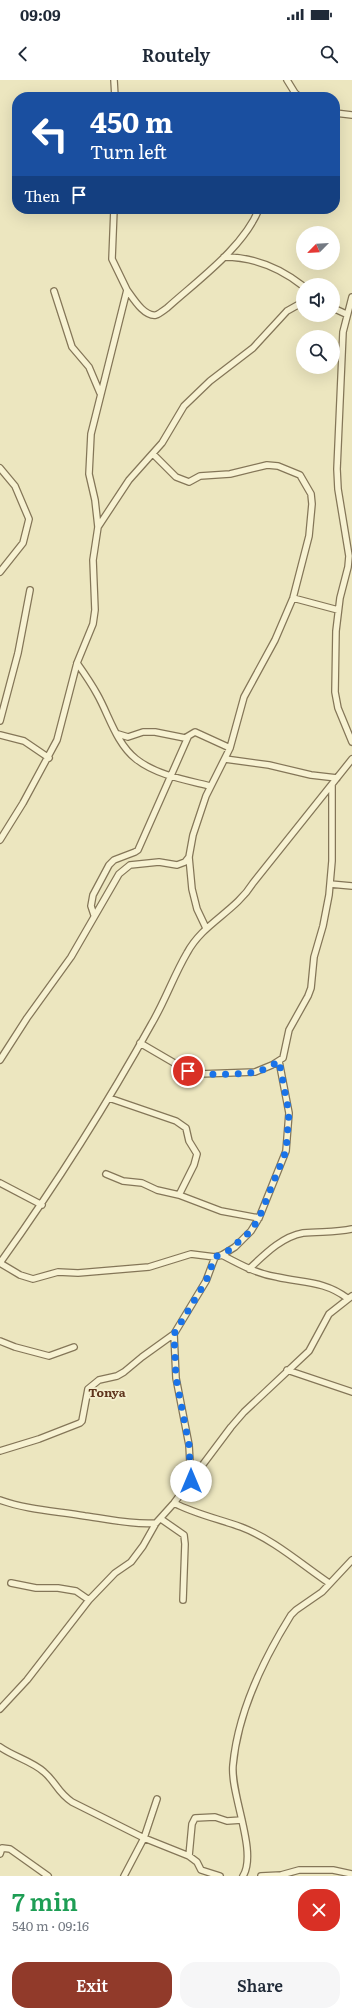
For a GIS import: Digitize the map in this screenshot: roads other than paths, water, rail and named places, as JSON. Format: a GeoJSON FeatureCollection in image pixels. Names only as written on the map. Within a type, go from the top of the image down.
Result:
{"type":"FeatureCollection","features":[{"type":"Feature","properties":{"kind":"street"},"geometry":{"type":"LineString","coordinates":[[114,80],[115,92]]}},
{"type":"Feature","properties":{"kind":"street"},"geometry":{"type":"LineString","coordinates":[[287,80],[294,92]]}},
{"type":"Feature","properties":{"kind":"street"},"geometry":{"type":"LineString","coordinates":[[340,114],[352,115]]}},
{"type":"Feature","properties":{"kind":"street"},"geometry":{"type":"LineString","coordinates":[[114,214],[112,259],[127,290],[141,308],[150,314],[156,315],[167,308],[224,257],[245,234],[258,214]]}},
{"type":"Feature","properties":{"kind":"street"},"geometry":{"type":"LineString","coordinates":[[224,257],[239,257],[258,261],[277,268],[296,281]]}},
{"type":"Feature","properties":{"kind":"street"},"geometry":{"type":"LineString","coordinates":[[0,840],[49,758],[57,740],[77,663],[93,624],[95,610],[93,560],[98,527],[95,500],[89,474],[91,434],[100,393],[127,290]]}},
{"type":"Feature","properties":{"kind":"street"},"geometry":{"type":"LineString","coordinates":[[54,291],[72,347],[89,366],[100,393]]}},
{"type":"Feature","properties":{"kind":"street"},"geometry":{"type":"LineString","coordinates":[[352,297],[342,332],[338,489],[349,556],[338,610],[335,692],[338,708],[352,742]]}},
{"type":"Feature","properties":{"kind":"street"},"geometry":{"type":"LineString","coordinates":[[98,527],[128,480],[162,443],[184,406],[210,381],[252,348],[288,311],[296,306]]}},
{"type":"Feature","properties":{"kind":"street"},"geometry":{"type":"LineString","coordinates":[[340,311],[346,314]]}},
{"type":"Feature","properties":{"kind":"street"},"geometry":{"type":"LineString","coordinates":[[153,454],[176,477],[189,482],[200,476],[230,474],[267,465],[278,466],[300,475],[311,494],[312,519],[293,598],[274,640],[244,697],[230,748],[210,786],[193,835],[189,857],[192,889],[197,909],[206,928]]}},
{"type":"Feature","properties":{"kind":"street"},"geometry":{"type":"LineString","coordinates":[[0,468],[15,486],[29,519],[22,544],[0,572]]}},
{"type":"Feature","properties":{"kind":"street"},"geometry":{"type":"LineString","coordinates":[[0,721],[18,653],[30,590]]}},
{"type":"Feature","properties":{"kind":"street"},"geometry":{"type":"LineString","coordinates":[[293,598],[338,610]]}},
{"type":"Feature","properties":{"kind":"street"},"geometry":{"type":"LineString","coordinates":[[77,663],[98,694],[118,734],[128,750],[137,759],[172,776],[210,786]]}},
{"type":"Feature","properties":{"kind":"street"},"geometry":{"type":"LineString","coordinates":[[118,734],[128,737],[143,732],[188,737]]}},
{"type":"Feature","properties":{"kind":"street"},"geometry":{"type":"LineString","coordinates":[[94,915],[91,901],[99,882],[114,860],[138,850],[188,737],[194,732],[230,748]]}},
{"type":"Feature","properties":{"kind":"street"},"geometry":{"type":"LineString","coordinates":[[0,734],[24,741],[49,758]]}},
{"type":"Feature","properties":{"kind":"street"},"geometry":{"type":"LineString","coordinates":[[225,759],[270,766],[311,775],[337,778]]}},
{"type":"Feature","properties":{"kind":"street"},"geometry":{"type":"LineString","coordinates":[[279,1061],[289,1113],[286,1151],[259,1218],[251,1231],[222,1255],[215,1257],[191,1254],[149,1267],[58,1272],[33,1279],[20,1275],[0,1263],[42,1205],[109,1098],[152,1023],[187,952],[206,928],[234,907],[245,895],[337,778],[351,764]]}},
{"type":"Feature","properties":{"kind":"street"},"geometry":{"type":"LineString","coordinates":[[140,1043],[188,1071],[198,1074],[251,1073],[266,1068],[279,1061],[286,1053],[287,1037],[291,1024],[310,992],[314,957],[323,926],[330,884],[333,783]]}},
{"type":"Feature","properties":{"kind":"street"},"geometry":{"type":"LineString","coordinates":[[0,1060],[26,1018],[71,957],[119,874],[126,867],[147,863],[182,864],[189,857]]}},
{"type":"Feature","properties":{"kind":"street"},"geometry":{"type":"LineString","coordinates":[[330,884],[352,886]]}},
{"type":"Feature","properties":{"kind":"street"},"geometry":{"type":"LineString","coordinates":[[109,1098],[176,1121],[186,1128],[189,1141],[197,1154],[194,1165],[179,1195]]}},
{"type":"Feature","properties":{"kind":"street"},"geometry":{"type":"LineString","coordinates":[[106,1174],[123,1181],[142,1183],[157,1190],[179,1195],[226,1212],[259,1218]]}},
{"type":"Feature","properties":{"kind":"street"},"geometry":{"type":"LineString","coordinates":[[0,1183],[42,1205]]}},
{"type":"Feature","properties":{"kind":"street"},"geometry":{"type":"LineString","coordinates":[[249,1268],[275,1246],[292,1236],[352,1229]]}},
{"type":"Feature","properties":{"kind":"street"},"geometry":{"type":"LineString","coordinates":[[0,1709],[26,1680],[89,1600],[115,1573],[131,1562],[159,1521],[231,1427],[309,1351],[329,1314],[350,1297],[336,1289],[299,1280],[276,1277],[249,1268],[222,1255]]}},
{"type":"Feature","properties":{"kind":"street"},"geometry":{"type":"LineString","coordinates":[[0,1451],[57,1433],[80,1423],[82,1421],[84,1399],[88,1389],[99,1380],[117,1376],[124,1372],[174,1334],[206,1281],[215,1257]]}},
{"type":"Feature","properties":{"kind":"street"},"geometry":{"type":"LineString","coordinates":[[174,1334],[176,1378],[189,1445],[191,1481]]}},
{"type":"Feature","properties":{"kind":"street"},"geometry":{"type":"LineString","coordinates":[[0,1341],[14,1348],[49,1356],[74,1347]]}},
{"type":"Feature","properties":{"kind":"street"},"geometry":{"type":"LineString","coordinates":[[288,1370],[352,1392]]}},
{"type":"Feature","properties":{"kind":"street"},"geometry":{"type":"LineString","coordinates":[[0,1500],[24,1508],[112,1521],[159,1521],[184,1535],[183,1600]]}},
{"type":"Feature","properties":{"kind":"street"},"geometry":{"type":"LineString","coordinates":[[174,1503],[189,1511],[242,1527],[277,1546],[329,1583]]}},
{"type":"Feature","properties":{"kind":"street"},"geometry":{"type":"LineString","coordinates":[[243,1876],[247,1858],[233,1767],[238,1733],[249,1698],[275,1643],[291,1615],[296,1610],[318,1596],[352,1560]]}},
{"type":"Feature","properties":{"kind":"street"},"geometry":{"type":"LineString","coordinates":[[11,1583],[36,1588],[58,1588],[76,1591],[89,1600]]}},
{"type":"Feature","properties":{"kind":"street"},"geometry":{"type":"LineString","coordinates":[[0,1747],[11,1755],[43,1770],[51,1778],[62,1796],[72,1802],[144,1838],[189,1856],[198,1862],[201,1873],[220,1876]]}},
{"type":"Feature","properties":{"kind":"street"},"geometry":{"type":"LineString","coordinates":[[124,1876],[144,1838],[157,1799]]}},
{"type":"Feature","properties":{"kind":"street"},"geometry":{"type":"LineString","coordinates":[[189,1856],[192,1824],[195,1818],[215,1817],[227,1821],[242,1820]]}},
{"type":"Feature","properties":{"kind":"street"},"geometry":{"type":"LineString","coordinates":[[0,1854],[2,1848],[10,1849],[48,1876]]}},
{"type":"Feature","properties":{"kind":"street"},"geometry":{"type":"LineString","coordinates":[[261,1876],[281,1875],[299,1870],[333,1870],[350,1875]]}},
{"type":"Feature","properties":{"kind":"district","name":"Tonya"},"geometry":{"type":"Point","coordinates":[107,1392]}}]}
